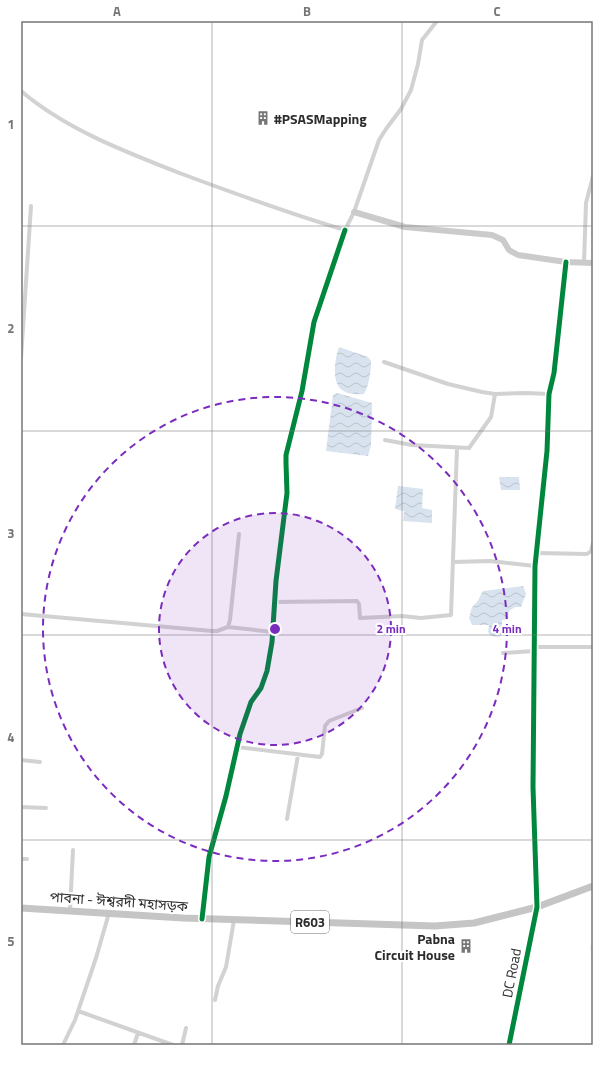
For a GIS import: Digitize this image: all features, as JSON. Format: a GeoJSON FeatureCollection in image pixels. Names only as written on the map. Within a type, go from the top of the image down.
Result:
{"type":"FeatureCollection","features":[{"type":"Feature","properties":{"kind":"main road","name":"পাবনা - ঈশ্বরদী মহাসড়ক"},"geometry":{"type":"LineString","coordinates":[[21,908],[202,919],[435,926],[474,923],[537,907],[593,886]]}},
{"type":"Feature","properties":{"kind":"street"},"geometry":{"type":"LineString","coordinates":[[202,919],[209,857],[226,796],[237,747],[251,702],[261,688],[267,671],[273,632],[276,581],[287,493],[286,455],[302,391],[314,322],[345,230],[354,212],[379,140],[401,109],[411,90],[418,64],[422,40],[437,21]]}},
{"type":"Feature","properties":{"kind":"street"},"geometry":{"type":"LineString","coordinates":[[21,90],[36,103],[73,127],[140,158],[286,212],[345,230]]}},
{"type":"Feature","properties":{"kind":"street"},"geometry":{"type":"LineString","coordinates":[[584,263],[586,203],[593,176]]}},
{"type":"Feature","properties":{"kind":"street"},"geometry":{"type":"LineString","coordinates":[[21,358],[31,206]]}},
{"type":"Feature","properties":{"kind":"street"},"geometry":{"type":"LineString","coordinates":[[354,212],[405,227],[492,235],[503,240],[509,250],[518,255],[566,262],[593,263]]}},
{"type":"Feature","properties":{"kind":"street","name":"DC Road"},"geometry":{"type":"LineString","coordinates":[[509,1045],[537,907],[533,787],[535,566],[547,451],[549,394],[554,373],[566,262]]}},
{"type":"Feature","properties":{"kind":"street"},"geometry":{"type":"LineString","coordinates":[[384,362],[466,389],[495,394],[526,392],[549,394]]}},
{"type":"Feature","properties":{"kind":"street"},"geometry":{"type":"LineString","coordinates":[[385,440],[412,445],[469,448],[491,417],[495,394]]}},
{"type":"Feature","properties":{"kind":"street"},"geometry":{"type":"LineString","coordinates":[[275,602],[357,601],[359,604],[360,618],[402,616],[421,618],[449,616],[451,613],[456,448]]}},
{"type":"Feature","properties":{"kind":"street"},"geometry":{"type":"LineString","coordinates":[[228,626],[238,534]]}},
{"type":"Feature","properties":{"kind":"street"},"geometry":{"type":"LineString","coordinates":[[537,553],[587,554],[591,550],[593,543]]}},
{"type":"Feature","properties":{"kind":"street"},"geometry":{"type":"LineString","coordinates":[[453,562],[490,562],[535,566]]}},
{"type":"Feature","properties":{"kind":"street"},"geometry":{"type":"LineString","coordinates":[[21,614],[212,631],[217,631],[228,626],[273,632]]}},
{"type":"Feature","properties":{"kind":"street"},"geometry":{"type":"LineString","coordinates":[[502,653],[534,649],[593,647]]}},
{"type":"Feature","properties":{"kind":"street"},"geometry":{"type":"LineString","coordinates":[[237,747],[320,757],[322,754],[325,726],[330,721],[362,708]]}},
{"type":"Feature","properties":{"kind":"street"},"geometry":{"type":"LineString","coordinates":[[287,819],[298,755]]}},
{"type":"Feature","properties":{"kind":"street"},"geometry":{"type":"LineString","coordinates":[[21,760],[40,762]]}},
{"type":"Feature","properties":{"kind":"street"},"geometry":{"type":"LineString","coordinates":[[21,807],[46,808]]}},
{"type":"Feature","properties":{"kind":"street"},"geometry":{"type":"LineString","coordinates":[[70,910],[73,850]]}},
{"type":"Feature","properties":{"kind":"street"},"geometry":{"type":"LineString","coordinates":[[21,859],[27,860]]}},
{"type":"Feature","properties":{"kind":"street"},"geometry":{"type":"LineString","coordinates":[[63,1045],[78,1011],[109,913]]}},
{"type":"Feature","properties":{"kind":"street"},"geometry":{"type":"LineString","coordinates":[[215,1000],[218,986],[226,967],[234,920]]}},
{"type":"Feature","properties":{"kind":"street"},"geometry":{"type":"LineString","coordinates":[[78,1011],[173,1045]]}},
{"type":"Feature","properties":{"kind":"street"},"geometry":{"type":"LineString","coordinates":[[182,1045],[186,1028]]}},
{"type":"Feature","properties":{"kind":"street"},"geometry":{"type":"LineString","coordinates":[[134,1045],[138,1033]]}},
{"type":"Feature","properties":{"kind":"shaded area"},"geometry":{"type":"Polygon","coordinates":[[[593,941],[593,974],[590,946],[593,941]]]}},
{"type":"Feature","properties":{"kind":"water"},"geometry":{"type":"Polygon","coordinates":[[[339,347],[368,357],[371,361],[371,370],[364,394],[355,394],[344,391],[336,381],[336,357],[339,347]]]}},
{"type":"Feature","properties":{"kind":"water"},"geometry":{"type":"Polygon","coordinates":[[[337,393],[372,403],[371,445],[368,456],[326,451],[333,395],[337,393]]]}},
{"type":"Feature","properties":{"kind":"water"},"geometry":{"type":"Polygon","coordinates":[[[499,477],[519,477],[520,490],[501,490],[499,477]]]}},
{"type":"Feature","properties":{"kind":"water"},"geometry":{"type":"Polygon","coordinates":[[[398,486],[423,489],[422,508],[432,510],[432,523],[403,521],[404,511],[395,509],[398,486]]]}},
{"type":"Feature","properties":{"kind":"water"},"geometry":{"type":"Polygon","coordinates":[[[523,586],[526,594],[521,607],[515,607],[509,611],[508,619],[502,620],[502,627],[506,630],[504,634],[499,637],[491,636],[488,632],[489,625],[472,625],[469,618],[472,607],[477,602],[483,591],[523,586]]]}},
{"type":"Feature","properties":{"kind":"cycle path"},"geometry":{"type":"LineString","coordinates":[[202,919],[209,857],[226,796],[240,734],[251,702],[261,688],[267,671],[272,642],[276,581],[287,493],[286,455],[302,391],[314,322],[345,230]]}},
{"type":"Feature","properties":{"kind":"cycle path"},"geometry":{"type":"LineString","coordinates":[[509,1045],[537,907],[533,787],[535,566],[547,451],[549,394],[554,373],[566,262]]}},
{"type":"Feature","properties":{"kind":"place","name":"#PSASMapping"},"geometry":{"type":"Point","coordinates":[263,118]}},
{"type":"Feature","properties":{"kind":"place","name":"Pabna Circuit House"},"geometry":{"type":"Point","coordinates":[466,946]}}]}
